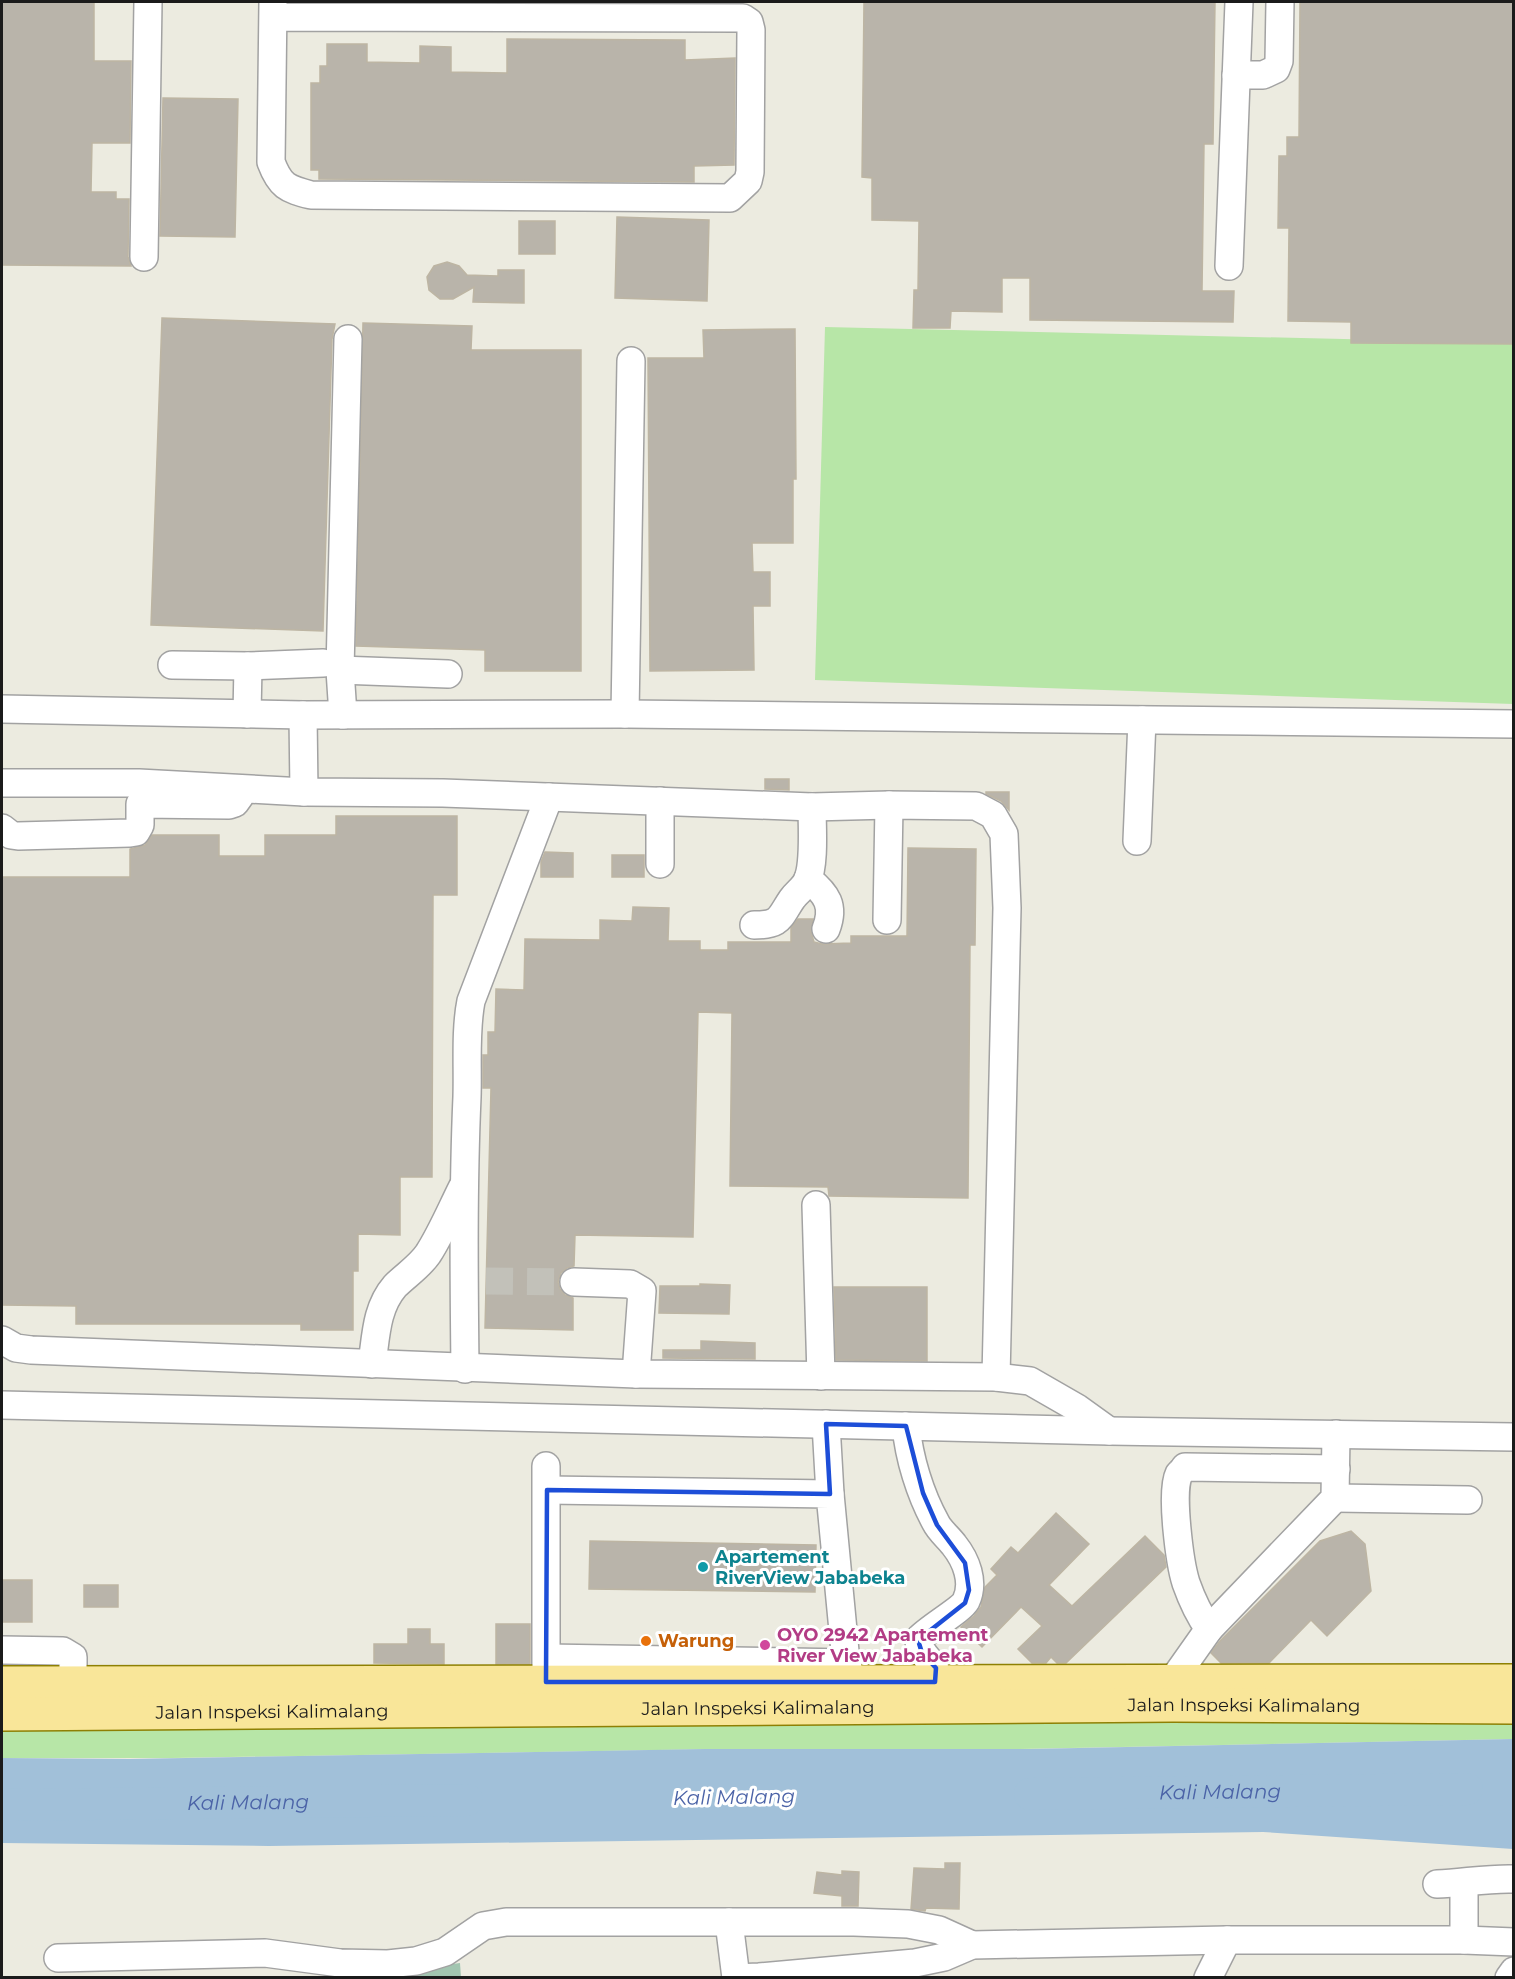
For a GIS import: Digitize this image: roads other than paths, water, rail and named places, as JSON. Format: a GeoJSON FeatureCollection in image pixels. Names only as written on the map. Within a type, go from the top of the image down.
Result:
{"type":"FeatureCollection","features":[{"type":"Feature","properties":{"kind":"main road","name":"Jalan Inspeksi Kalimalang"},"geometry":{"type":"LineString","coordinates":[[2,1714],[73,1699],[546,1670],[848,1673],[935,1682],[1514,1707]]}},
{"type":"Feature","properties":{"kind":"main road","name":"Jalan Inspeksi Kalimalang"},"geometry":{"type":"LineString","coordinates":[[2,1683],[73,1699],[1173,1693],[1514,1681]]}},
{"type":"Feature","properties":{"kind":"street"},"geometry":{"type":"LineString","coordinates":[[144,257],[148,2]]}},
{"type":"Feature","properties":{"kind":"street"},"geometry":{"type":"LineString","coordinates":[[1229,266],[1239,2]]}},
{"type":"Feature","properties":{"kind":"street"},"geometry":{"type":"LineString","coordinates":[[1236,75],[1263,75],[1276,69],[1279,61],[1280,2]]}},
{"type":"Feature","properties":{"kind":"street"},"geometry":{"type":"LineString","coordinates":[[273,9],[743,18],[749,22],[751,30],[750,172],[748,181],[730,198],[311,195],[289,189],[277,177],[271,162],[273,9]]}},
{"type":"Feature","properties":{"kind":"street"},"geometry":{"type":"LineString","coordinates":[[343,715],[332,667],[348,339]]}},
{"type":"Feature","properties":{"kind":"street"},"geometry":{"type":"LineString","coordinates":[[625,714],[631,361]]}},
{"type":"Feature","properties":{"kind":"street"},"geometry":{"type":"LineString","coordinates":[[172,665],[332,667],[448,674]]}},
{"type":"Feature","properties":{"kind":"street"},"geometry":{"type":"LineString","coordinates":[[247,714],[248,666]]}},
{"type":"Feature","properties":{"kind":"street"},"geometry":{"type":"LineString","coordinates":[[2,709],[303,715],[625,714],[1514,724]]}},
{"type":"Feature","properties":{"kind":"street"},"geometry":{"type":"LineString","coordinates":[[303,715],[304,792]]}},
{"type":"Feature","properties":{"kind":"street"},"geometry":{"type":"LineString","coordinates":[[1137,841],[1142,720]]}},
{"type":"Feature","properties":{"kind":"street"},"geometry":{"type":"LineString","coordinates":[[2,783],[139,794],[243,789],[812,807],[976,806],[993,815],[1004,834],[1007,919],[996,1377]]}},
{"type":"Feature","properties":{"kind":"street"},"geometry":{"type":"LineString","coordinates":[[2,828],[11,836],[136,832],[140,825],[139,794]]}},
{"type":"Feature","properties":{"kind":"street"},"geometry":{"type":"LineString","coordinates":[[465,1369],[475,1280],[463,1185],[469,1050],[468,1017],[471,1001],[549,797]]}},
{"type":"Feature","properties":{"kind":"street"},"geometry":{"type":"LineString","coordinates":[[660,801],[660,864]]}},
{"type":"Feature","properties":{"kind":"street"},"geometry":{"type":"LineString","coordinates":[[887,920],[889,805]]}},
{"type":"Feature","properties":{"kind":"street"},"geometry":{"type":"LineString","coordinates":[[754,925],[769,925],[777,922],[808,879],[812,851],[812,807]]}},
{"type":"Feature","properties":{"kind":"street"},"geometry":{"type":"LineString","coordinates":[[808,879],[826,898],[830,907],[831,916],[826,929]]}},
{"type":"Feature","properties":{"kind":"street"},"geometry":{"type":"LineString","coordinates":[[372,1364],[378,1320],[385,1300],[396,1285],[428,1255],[463,1185]]}},
{"type":"Feature","properties":{"kind":"street"},"geometry":{"type":"LineString","coordinates":[[816,1206],[821,1376]]}},
{"type":"Feature","properties":{"kind":"street"},"geometry":{"type":"LineString","coordinates":[[574,1282],[630,1284],[642,1292],[636,1374]]}},
{"type":"Feature","properties":{"kind":"street"},"geometry":{"type":"LineString","coordinates":[[2,1340],[16,1348],[31,1350],[465,1369],[636,1374],[996,1377],[1030,1381],[1077,1408],[1109,1431]]}},
{"type":"Feature","properties":{"kind":"street"},"geometry":{"type":"LineString","coordinates":[[2,1405],[1109,1431],[1514,1437]]}},
{"type":"Feature","properties":{"kind":"street"},"geometry":{"type":"LineString","coordinates":[[826,1424],[830,1494],[848,1673]]}},
{"type":"Feature","properties":{"kind":"street"},"geometry":{"type":"LineString","coordinates":[[906,1426],[908,1445],[923,1493],[937,1525],[954,1545],[965,1563],[970,1580],[965,1603],[929,1629],[920,1639],[922,1653],[936,1668],[938,1674],[935,1682]]}},
{"type":"Feature","properties":{"kind":"street"},"geometry":{"type":"LineString","coordinates":[[1173,1693],[1209,1629],[1335,1498],[1336,1434]]}},
{"type":"Feature","properties":{"kind":"street"},"geometry":{"type":"LineString","coordinates":[[1209,1629],[1197,1610],[1186,1581],[1176,1520],[1176,1485],[1179,1473],[1185,1467],[1336,1469]]}},
{"type":"Feature","properties":{"kind":"street"},"geometry":{"type":"LineString","coordinates":[[546,1670],[547,1478],[830,1494]]}},
{"type":"Feature","properties":{"kind":"street"},"geometry":{"type":"LineString","coordinates":[[1335,1498],[1468,1500]]}},
{"type":"Feature","properties":{"kind":"street"},"geometry":{"type":"LineString","coordinates":[[2,1650],[69,1653],[72,1657],[73,1699]]}},
{"type":"Feature","properties":{"kind":"street"},"geometry":{"type":"LineString","coordinates":[[1437,1884],[1514,1879]]}},
{"type":"Feature","properties":{"kind":"street"},"geometry":{"type":"LineString","coordinates":[[1464,1883],[1464,1940]]}},
{"type":"Feature","properties":{"kind":"street"},"geometry":{"type":"LineString","coordinates":[[58,1958],[265,1953],[340,1963],[388,1964],[416,1961],[446,1952],[483,1926],[506,1922],[908,1924],[939,1930],[972,1945]]}},
{"type":"Feature","properties":{"kind":"street"},"geometry":{"type":"LineString","coordinates":[[729,1922],[736,1977],[915,1963],[944,1957],[972,1945],[1227,1940],[1514,1942]]}},
{"type":"Feature","properties":{"kind":"street"},"geometry":{"type":"LineString","coordinates":[[1208,1977],[1227,1940]]}},
{"type":"Feature","properties":{"kind":"street"},"geometry":{"type":"LineString","coordinates":[[1509,1977],[1514,1971]]}},
{"type":"Feature","properties":{"kind":"water"},"geometry":{"type":"Polygon","coordinates":[[[1513,1739],[1513,1849],[1263,1832],[269,1846],[2,1843],[2,1758],[130,1759],[705,1749],[1030,1749],[1513,1739]]]}},
{"type":"Feature","properties":{"kind":"waterway","name":"Kali Malang"},"geometry":{"type":"LineString","coordinates":[[1030,1794],[1467,1789]]}},
{"type":"Feature","properties":{"kind":"waterway","name":"Kali Malang"},"geometry":{"type":"LineString","coordinates":[[2,1805],[467,1800]]}},
{"type":"Feature","properties":{"kind":"tunnel"},"geometry":{"type":"LineString","coordinates":[[486,1281],[574,1282]]}},
{"type":"Feature","properties":{"kind":"place","name":"Apartement RiverView Jababeka"},"geometry":{"type":"Point","coordinates":[703,1567]}},
{"type":"Feature","properties":{"kind":"place","name":"Warung"},"geometry":{"type":"Point","coordinates":[646,1641]}},
{"type":"Feature","properties":{"kind":"place","name":"OYO 2942 Apartement River View Jababeka"},"geometry":{"type":"Point","coordinates":[765,1645]}}]}
